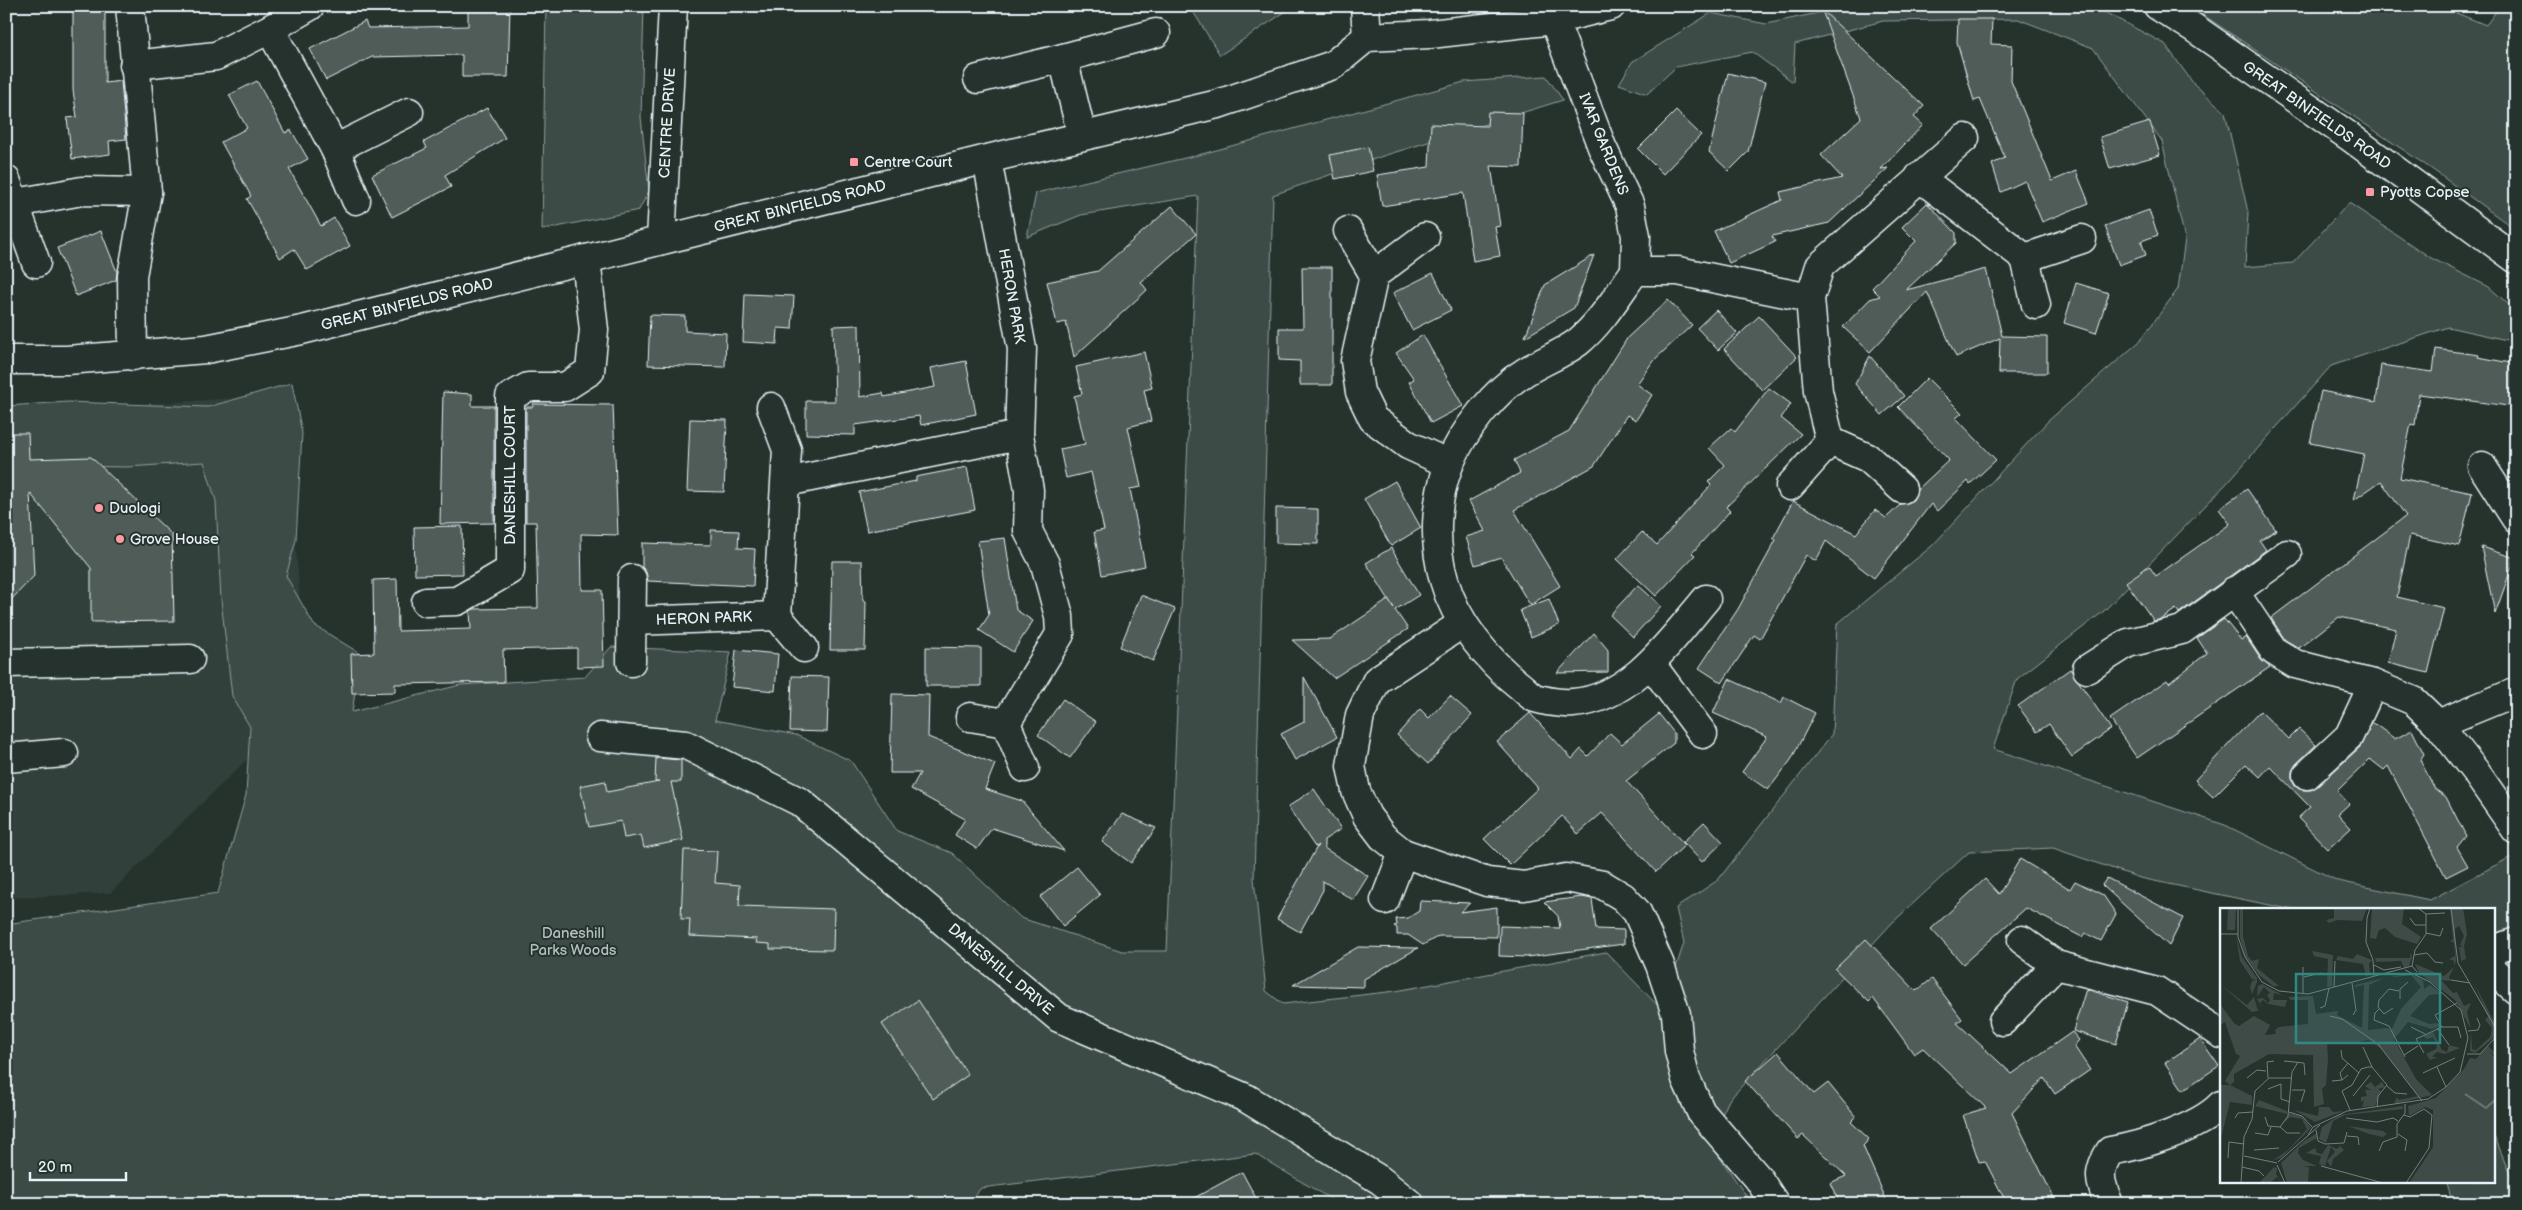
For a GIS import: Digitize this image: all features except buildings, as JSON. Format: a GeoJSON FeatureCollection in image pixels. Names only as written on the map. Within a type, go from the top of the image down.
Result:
{"type":"FeatureCollection","features":[{"type":"Feature","properties":{"kind":"street"},"geometry":{"type":"LineString","coordinates":[[130,6],[147,192],[132,276],[133,356]]}},
{"type":"Feature","properties":{"kind":"street"},"geometry":{"type":"LineString","coordinates":[[134,65],[216,56],[270,30],[310,6]]}},
{"type":"Feature","properties":{"kind":"street","name":"CENTRE DRIVE"},"geometry":{"type":"LineString","coordinates":[[662,240],[673,6]]}},
{"type":"Feature","properties":{"kind":"street"},"geometry":{"type":"LineString","coordinates":[[1365,6],[1367,37],[1430,34],[1554,20],[1611,6]]}},
{"type":"Feature","properties":{"kind":"street","name":"GREAT BINFIELDS ROAD"},"geometry":{"type":"LineString","coordinates":[[2161,7],[2350,137],[2516,259]]}},
{"type":"Feature","properties":{"kind":"street","name":"IVAR GARDENS"},"geometry":{"type":"LineString","coordinates":[[1554,20],[1602,147],[1630,206],[1636,236],[1635,272]]}},
{"type":"Feature","properties":{"kind":"street"},"geometry":{"type":"LineString","coordinates":[[270,30],[335,149],[356,200]]}},
{"type":"Feature","properties":{"kind":"street"},"geometry":{"type":"LineString","coordinates":[[978,79],[1156,33]]}},
{"type":"Feature","properties":{"kind":"street","name":"GREAT BINFIELDS ROAD"},"geometry":{"type":"LineString","coordinates":[[6,360],[67,360],[206,349],[302,330],[987,158],[1218,104],[1333,65],[1367,37]]}},
{"type":"Feature","properties":{"kind":"street"},"geometry":{"type":"LineString","coordinates":[[1063,58],[1082,136]]}},
{"type":"Feature","properties":{"kind":"street"},"geometry":{"type":"LineString","coordinates":[[335,149],[409,112]]}},
{"type":"Feature","properties":{"kind":"street"},"geometry":{"type":"LineString","coordinates":[[1830,441],[1818,391],[1810,298],[1820,266],[1965,138]]}},
{"type":"Feature","properties":{"kind":"street","name":"HERON PARK"},"geometry":{"type":"LineString","coordinates":[[987,158],[1022,349],[1019,435],[1029,490],[1028,531],[1045,564],[1059,616],[1060,634],[1006,723]]}},
{"type":"Feature","properties":{"kind":"street"},"geometry":{"type":"LineString","coordinates":[[1919,177],[2025,258],[2036,305]]}},
{"type":"Feature","properties":{"kind":"street"},"geometry":{"type":"LineString","coordinates":[[36,264],[11,191],[147,192]]}},
{"type":"Feature","properties":{"kind":"street"},"geometry":{"type":"LineString","coordinates":[[1348,231],[1374,275]]}},
{"type":"Feature","properties":{"kind":"street"},"geometry":{"type":"LineString","coordinates":[[1425,237],[1374,275],[1355,361],[1360,392],[1373,419],[1408,446],[1449,464]]}},
{"type":"Feature","properties":{"kind":"street"},"geometry":{"type":"LineString","coordinates":[[2025,258],[2082,239]]}},
{"type":"Feature","properties":{"kind":"street","name":"DANESHILL COURT"},"geometry":{"type":"LineString","coordinates":[[426,602],[457,601],[510,570],[510,397],[528,387],[565,387],[590,371],[594,330],[586,259]]}},
{"type":"Feature","properties":{"kind":"street"},"geometry":{"type":"LineString","coordinates":[[1706,599],[1651,664],[1605,695],[1572,704],[1535,698],[1497,668],[1463,623],[1444,581],[1436,531],[1438,501],[1449,464],[1465,435],[1496,394],[1523,373],[1577,343],[1601,318],[1635,272],[1678,272],[1810,298]]}},
{"type":"Feature","properties":{"kind":"street"},"geometry":{"type":"LineString","coordinates":[[771,407],[787,450],[777,616],[804,648]]}},
{"type":"Feature","properties":{"kind":"street"},"geometry":{"type":"LineString","coordinates":[[786,482],[1019,435]]}},
{"type":"Feature","properties":{"kind":"street"},"geometry":{"type":"LineString","coordinates":[[1790,486],[1830,441]]}},
{"type":"Feature","properties":{"kind":"street"},"geometry":{"type":"LineString","coordinates":[[1830,441],[1868,458],[1902,489]]}},
{"type":"Feature","properties":{"kind":"street"},"geometry":{"type":"LineString","coordinates":[[2482,466],[2516,520]]}},
{"type":"Feature","properties":{"kind":"street"},"geometry":{"type":"LineString","coordinates":[[2087,669],[2128,642],[2182,630],[2287,554]]}},
{"type":"Feature","properties":{"kind":"street"},"geometry":{"type":"LineString","coordinates":[[631,662],[632,579]]}},
{"type":"Feature","properties":{"kind":"street"},"geometry":{"type":"LineString","coordinates":[[2234,591],[2274,651],[2295,664],[2373,684],[2414,701],[2438,724],[2475,770],[2516,830]]}},
{"type":"Feature","properties":{"kind":"street","name":"HERON PARK"},"geometry":{"type":"LineString","coordinates":[[632,621],[777,616]]}},
{"type":"Feature","properties":{"kind":"street"},"geometry":{"type":"LineString","coordinates":[[1463,623],[1377,680],[1360,715],[1352,766],[1356,791],[1367,816],[1383,837],[1403,853],[1487,882],[1524,886],[1566,878],[1603,884],[1623,897],[1637,912],[1660,965],[1676,1014],[1679,1050],[1686,1080],[1701,1112],[1758,1178],[1775,1204]]}},
{"type":"Feature","properties":{"kind":"street"},"geometry":{"type":"LineString","coordinates":[[6,663],[190,659]]}},
{"type":"Feature","properties":{"kind":"street"},"geometry":{"type":"LineString","coordinates":[[1651,664],[1703,734]]}},
{"type":"Feature","properties":{"kind":"street"},"geometry":{"type":"LineString","coordinates":[[2307,775],[2349,736],[2373,684]]}},
{"type":"Feature","properties":{"kind":"street"},"geometry":{"type":"LineString","coordinates":[[2438,724],[2516,692]]}},
{"type":"Feature","properties":{"kind":"street"},"geometry":{"type":"LineString","coordinates":[[970,717],[1006,723],[1025,768]]}},
{"type":"Feature","properties":{"kind":"street","name":"DANESHILL DRIVE"},"geometry":{"type":"LineString","coordinates":[[600,737],[686,745],[800,802],[1059,1018],[1246,1098],[1380,1180],[1410,1204]]}},
{"type":"Feature","properties":{"kind":"street"},"geometry":{"type":"LineString","coordinates":[[6,758],[64,753]]}},
{"type":"Feature","properties":{"kind":"street"},"geometry":{"type":"LineString","coordinates":[[1385,900],[1403,853]]}},
{"type":"Feature","properties":{"kind":"street"},"geometry":{"type":"LineString","coordinates":[[2022,940],[2056,965],[2157,991],[2220,1033]]}},
{"type":"Feature","properties":{"kind":"street"},"geometry":{"type":"LineString","coordinates":[[2494,950],[2516,942]]}},
{"type":"Feature","properties":{"kind":"street"},"geometry":{"type":"LineString","coordinates":[[2003,1020],[2056,965]]}},
{"type":"Feature","properties":{"kind":"street"},"geometry":{"type":"LineString","coordinates":[[2494,971],[2516,990]]}},
{"type":"Feature","properties":{"kind":"street"},"geometry":{"type":"LineString","coordinates":[[2109,1204],[2101,1183],[2101,1165],[2110,1151],[2127,1148],[2189,1126],[2220,1106]]}},
{"type":"Feature","properties":{"kind":"shaded area"},"geometry":{"type":"Polygon","coordinates":[[[285,395],[307,701],[110,893],[6,898],[6,413],[285,395]]]}},
{"type":"Feature","properties":{"kind":"green space"},"geometry":{"type":"Polygon","coordinates":[[[546,6],[644,6],[641,117],[649,191],[639,210],[542,230],[546,6]]]}},
{"type":"Feature","properties":{"kind":"green space"},"geometry":{"type":"Polygon","coordinates":[[[1194,6],[1291,6],[1291,8],[1220,55],[1194,13],[1194,6]]]}},
{"type":"Feature","properties":{"kind":"green space","name":"Daneshill Parks Woods"},"geometry":{"type":"Polygon","coordinates":[[[1851,6],[2093,6],[2165,44],[2193,83],[2225,112],[2248,212],[2245,267],[2293,263],[2349,203],[2431,258],[2489,287],[2516,311],[2516,342],[2448,327],[2331,366],[2227,483],[2104,611],[2017,679],[1993,749],[2225,825],[2338,881],[2430,900],[2511,857],[2516,860],[2516,928],[2494,936],[2494,908],[2284,908],[2140,878],[2053,848],[1969,852],[1892,923],[1729,1100],[1709,1142],[1752,1204],[1339,1204],[1255,1154],[981,1188],[968,1204],[6,1204],[6,924],[218,893],[246,795],[250,727],[232,696],[221,600],[216,501],[204,462],[127,467],[6,465],[6,406],[68,402],[208,407],[292,383],[302,433],[296,540],[286,576],[314,625],[361,654],[352,712],[460,685],[585,677],[611,647],[731,652],[715,720],[796,735],[851,761],[897,831],[952,853],[1021,918],[1122,951],[1167,951],[1198,196],[1081,215],[1027,237],[1036,193],[1202,154],[1464,82],[1546,76],[1563,100],[1383,156],[1273,195],[1254,879],[1266,991],[1283,1004],[1396,991],[1606,952],[1662,1010],[1684,943],[1676,908],[1718,880],[1832,734],[1837,624],[1933,545],[2048,421],[2139,342],[2178,289],[2185,239],[2162,141],[2093,48],[2018,19],[1883,21],[1795,44],[1793,82],[1752,52],[1676,67],[1647,94],[1619,84],[1632,62],[1711,13],[1766,24],[1851,6]]]}},
{"type":"Feature","properties":{"kind":"green space"},"geometry":{"type":"Polygon","coordinates":[[[2190,6],[2439,6],[2486,25],[2500,6],[2516,6],[2516,230],[2433,170],[2190,6]]]}},
{"type":"Feature","properties":{"kind":"green space"},"geometry":{"type":"Polygon","coordinates":[[[2494,1135],[2516,1188],[2516,1204],[2453,1204],[2446,1182],[2494,1182],[2494,1135]]]}},
{"type":"Feature","properties":{"kind":"place","name":"Centre Court"},"geometry":{"type":"Point","coordinates":[854,162]}},
{"type":"Feature","properties":{"kind":"place","name":"Pyotts Copse"},"geometry":{"type":"Point","coordinates":[2370,192]}},
{"type":"Feature","properties":{"kind":"place","name":"Duologi"},"geometry":{"type":"Point","coordinates":[99,508]}},
{"type":"Feature","properties":{"kind":"place","name":"Grove House"},"geometry":{"type":"Point","coordinates":[120,539]}}]}
